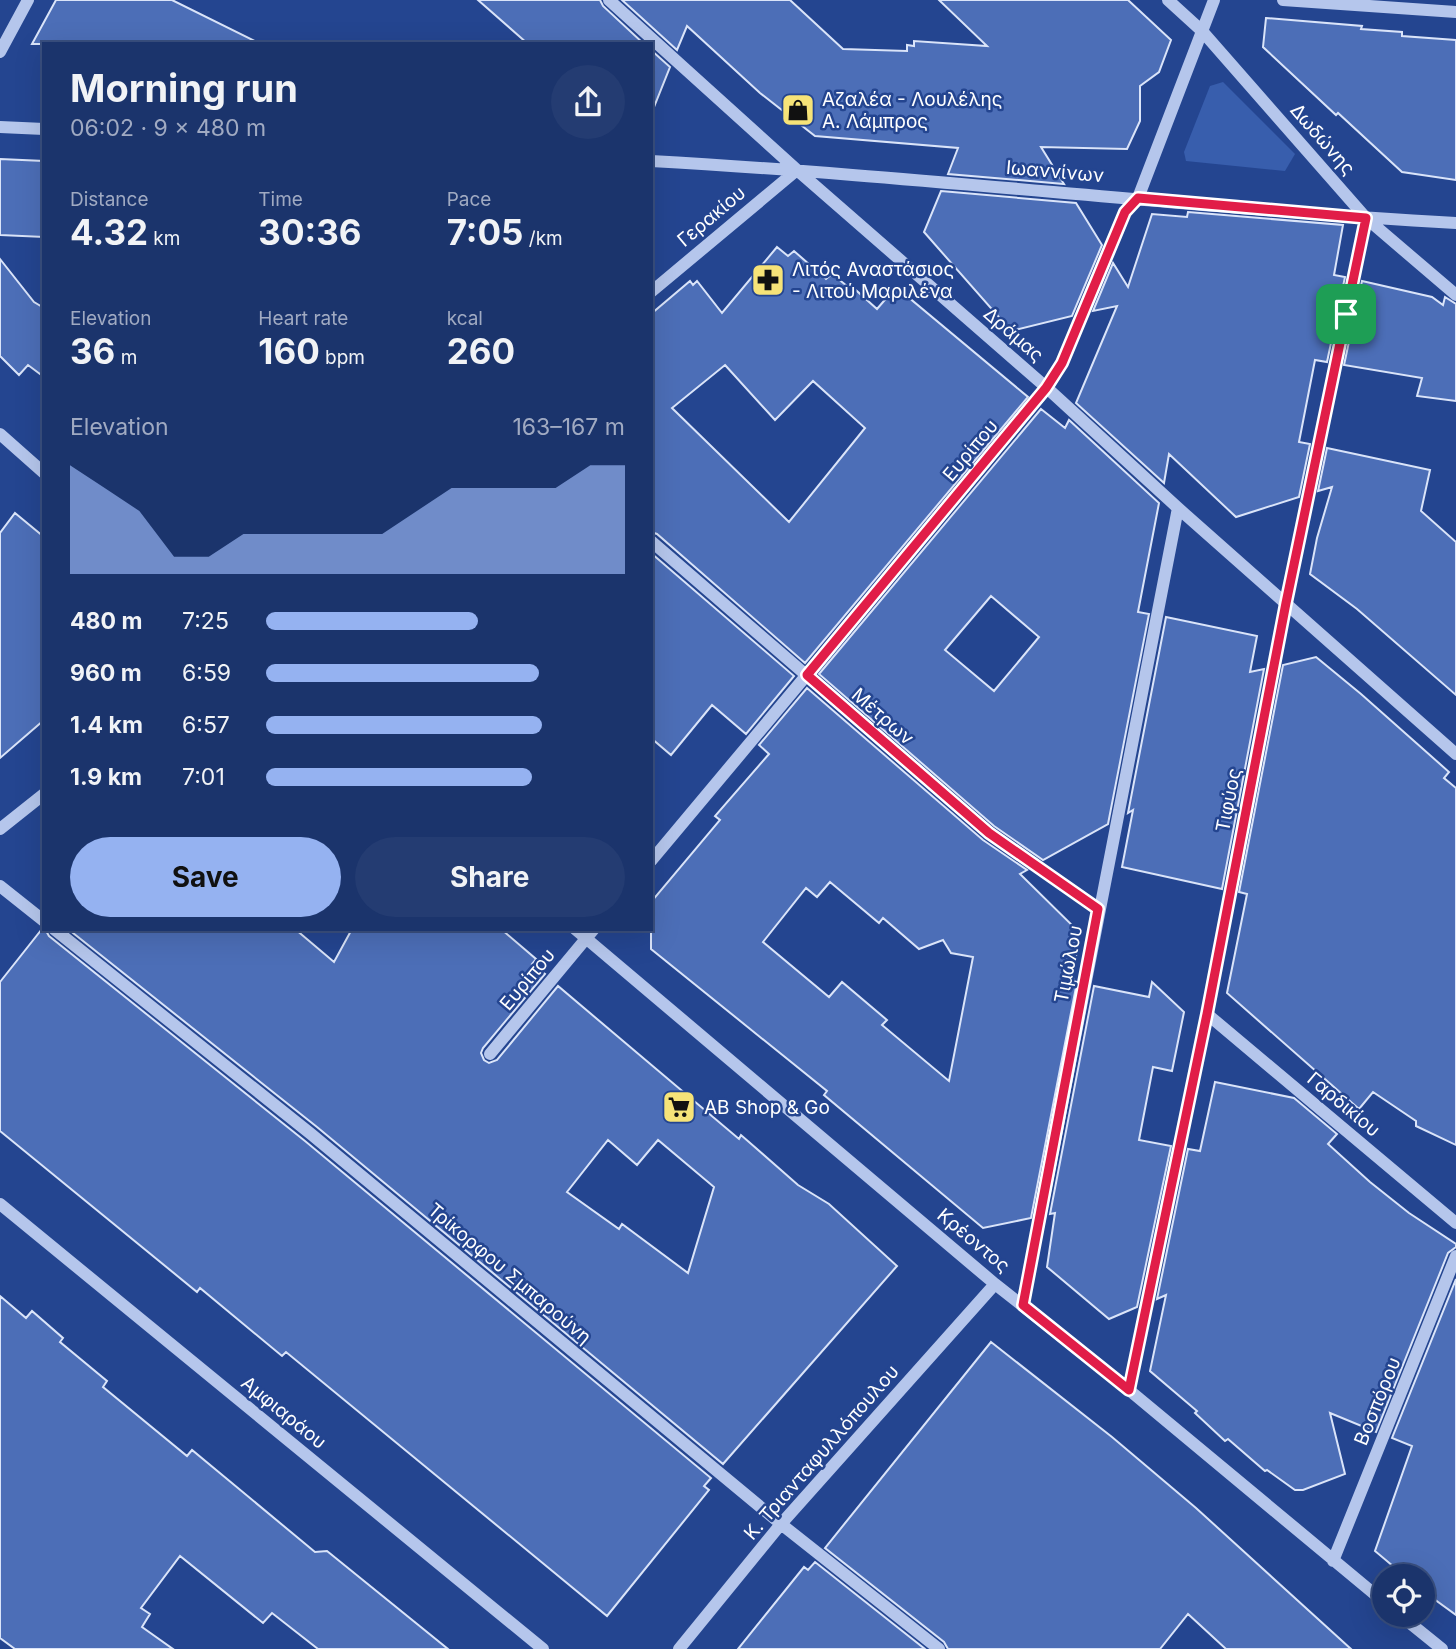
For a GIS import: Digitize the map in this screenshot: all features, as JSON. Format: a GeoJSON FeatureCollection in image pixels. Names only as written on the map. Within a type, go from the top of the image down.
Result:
{"type":"FeatureCollection","features":[{"type":"Feature","properties":{"kind":"street"},"geometry":{"type":"LineString","coordinates":[[0,52],[28,0]]}},
{"type":"Feature","properties":{"kind":"street","name":"Δράμας"},"geometry":{"type":"LineString","coordinates":[[609,0],[1456,754]]}},
{"type":"Feature","properties":{"kind":"street","name":"Δωδώνης"},"geometry":{"type":"LineString","coordinates":[[1168,0],[1202,31],[1366,218],[1456,295]]}},
{"type":"Feature","properties":{"kind":"street","name":"Ευρίπου"},"geometry":{"type":"LineString","coordinates":[[653,859],[1046,388],[1062,363],[1125,212],[1138,198],[1214,0]]}},
{"type":"Feature","properties":{"kind":"street"},"geometry":{"type":"LineString","coordinates":[[1283,0],[1456,12]]}},
{"type":"Feature","properties":{"kind":"street"},"geometry":{"type":"LineString","coordinates":[[0,127],[42,129]]}},
{"type":"Feature","properties":{"kind":"street","name":"Ιωαννίνων"},"geometry":{"type":"LineString","coordinates":[[653,162],[797,170],[1366,218],[1456,223]]}},
{"type":"Feature","properties":{"kind":"street","name":"Γερακίου"},"geometry":{"type":"LineString","coordinates":[[653,290],[797,170]]}},
{"type":"Feature","properties":{"kind":"street","name":"Τιφύος"},"geometry":{"type":"LineString","coordinates":[[1129,1390],[1207,1014],[1286,603],[1366,218]]}},
{"type":"Feature","properties":{"kind":"street"},"geometry":{"type":"LineString","coordinates":[[0,435],[42,470]]}},
{"type":"Feature","properties":{"kind":"street","name":"Τιμώλου"},"geometry":{"type":"LineString","coordinates":[[1023,1305],[1178,508]]}},
{"type":"Feature","properties":{"kind":"street","name":"Μέτρων"},"geometry":{"type":"LineString","coordinates":[[653,543],[989,833],[1098,909]]}},
{"type":"Feature","properties":{"kind":"street"},"geometry":{"type":"LineString","coordinates":[[0,829],[42,796]]}},
{"type":"Feature","properties":{"kind":"street"},"geometry":{"type":"LineString","coordinates":[[0,886],[42,919]]}},
{"type":"Feature","properties":{"kind":"street","name":"Τρίκορφου Σμπαρούνη"},"geometry":{"type":"LineString","coordinates":[[57,931],[311,1134],[782,1524],[939,1649]]}},
{"type":"Feature","properties":{"kind":"street","name":"Ευρίπου"},"geometry":{"type":"LineString","coordinates":[[490,1054],[590,934]]}},
{"type":"Feature","properties":{"kind":"street","name":"Κρέοντος"},"geometry":{"type":"LineString","coordinates":[[590,934],[995,1284],[1129,1390],[1372,1592]]}},
{"type":"Feature","properties":{"kind":"street","name":"Γαρδικίου"},"geometry":{"type":"LineString","coordinates":[[1207,1014],[1456,1223]]}},
{"type":"Feature","properties":{"kind":"street","name":"Αμφιαράου"},"geometry":{"type":"LineString","coordinates":[[0,1204],[543,1649]]}},
{"type":"Feature","properties":{"kind":"street","name":"Βοσπόρου"},"geometry":{"type":"LineString","coordinates":[[1333,1561],[1456,1256]]}},
{"type":"Feature","properties":{"kind":"street","name":"Κ. Τριανταφυλλόπουλου"},"geometry":{"type":"LineString","coordinates":[[679,1649],[782,1524],[995,1284]]}},
{"type":"Feature","properties":{"kind":"street"},"geometry":{"type":"LineString","coordinates":[[1415,1627],[1442,1649]]}},
{"type":"Feature","properties":{"kind":"shaded area"},"geometry":{"type":"Polygon","coordinates":[[[1223,82],[1295,154],[1285,171],[1186,161],[1184,152],[1210,86],[1223,82]]]}},
{"type":"Feature","properties":{"kind":"building"},"geometry":{"type":"Polygon","coordinates":[[[56,0],[172,0],[257,42],[42,42],[32,44],[56,0]]]}},
{"type":"Feature","properties":{"kind":"building"},"geometry":{"type":"Polygon","coordinates":[[[478,0],[600,0],[603,6],[642,42],[526,42],[478,0]]]}},
{"type":"Feature","properties":{"kind":"building"},"geometry":{"type":"Polygon","coordinates":[[[622,0],[790,0],[843,49],[907,51],[907,45],[914,46],[914,41],[987,46],[939,0],[1128,0],[1171,40],[1159,72],[1140,86],[1140,121],[1127,149],[1041,147],[1064,184],[948,174],[958,148],[815,136],[760,93],[687,26],[677,50],[622,0]]]}},
{"type":"Feature","properties":{"kind":"building"},"geometry":{"type":"Polygon","coordinates":[[[1266,18],[1362,26],[1361,29],[1402,32],[1402,36],[1456,40],[1456,180],[1402,172],[1263,47],[1266,18]]]}},
{"type":"Feature","properties":{"kind":"building"},"geometry":{"type":"Polygon","coordinates":[[[653,52],[670,67],[653,110],[653,52]]]}},
{"type":"Feature","properties":{"kind":"building"},"geometry":{"type":"Polygon","coordinates":[[[0,159],[42,161],[42,237],[0,235],[0,159]]]}},
{"type":"Feature","properties":{"kind":"building"},"geometry":{"type":"Polygon","coordinates":[[[941,191],[1076,203],[1102,245],[1072,316],[1011,331],[924,232],[941,191]]]}},
{"type":"Feature","properties":{"kind":"building"},"geometry":{"type":"Polygon","coordinates":[[[1188,212],[1343,225],[1334,275],[1345,277],[1327,362],[1315,360],[1299,442],[1310,444],[1299,497],[1236,517],[1169,454],[1164,483],[1076,403],[1117,306],[1093,311],[1113,263],[1128,287],[1152,214],[1187,217],[1188,212]]]}},
{"type":"Feature","properties":{"kind":"building"},"geometry":{"type":"Polygon","coordinates":[[[777,247],[788,256],[794,251],[826,279],[832,274],[847,286],[849,284],[877,309],[896,287],[1028,397],[805,663],[653,533],[653,312],[690,281],[693,285],[697,281],[722,313],[777,247]],[[725,365],[672,408],[789,522],[865,428],[813,381],[775,420],[725,365]]]}},
{"type":"Feature","properties":{"kind":"building"},"geometry":{"type":"Polygon","coordinates":[[[0,259],[34,302],[42,307],[42,376],[28,365],[19,375],[0,356],[0,259]]]}},
{"type":"Feature","properties":{"kind":"building"},"geometry":{"type":"Polygon","coordinates":[[[1362,281],[1432,297],[1443,305],[1445,297],[1456,304],[1456,401],[1417,396],[1422,378],[1344,365],[1362,281]]]}},
{"type":"Feature","properties":{"kind":"building"},"geometry":{"type":"Polygon","coordinates":[[[1041,409],[1065,428],[1069,420],[1159,503],[1138,612],[1149,614],[1108,824],[1043,860],[994,826],[819,674],[1041,409]],[[991,596],[945,650],[994,691],[1039,637],[991,596]]]}},
{"type":"Feature","properties":{"kind":"building"},"geometry":{"type":"Polygon","coordinates":[[[1327,448],[1430,470],[1421,511],[1456,542],[1456,695],[1357,609],[1310,574],[1332,487],[1318,491],[1327,448]]]}},
{"type":"Feature","properties":{"kind":"building"},"geometry":{"type":"Polygon","coordinates":[[[15,513],[42,535],[42,722],[0,758],[0,533],[15,513]]]}},
{"type":"Feature","properties":{"kind":"building"},"geometry":{"type":"Polygon","coordinates":[[[653,555],[794,676],[746,734],[712,705],[671,755],[653,740],[653,555]]]}},
{"type":"Feature","properties":{"kind":"building"},"geometry":{"type":"Polygon","coordinates":[[[1166,617],[1257,636],[1250,672],[1264,669],[1222,889],[1122,867],[1133,810],[1128,813],[1166,617]]]}},
{"type":"Feature","properties":{"kind":"building"},"geometry":{"type":"Polygon","coordinates":[[[1316,657],[1449,772],[1444,778],[1456,788],[1456,1145],[1416,1126],[1416,1121],[1373,1092],[1359,1109],[1227,993],[1247,894],[1239,892],[1283,665],[1316,657]]]}},
{"type":"Feature","properties":{"kind":"building"},"geometry":{"type":"Polygon","coordinates":[[[807,688],[983,840],[1027,870],[1020,874],[1079,932],[1073,981],[1077,982],[1031,1218],[983,1228],[824,1095],[827,1091],[651,949],[653,900],[720,820],[715,816],[769,754],[759,745],[807,688]],[[830,882],[817,897],[806,888],[763,942],[829,997],[842,982],[887,1020],[882,1025],[949,1081],[973,957],[951,953],[943,940],[919,949],[883,918],[879,923],[830,882]]]}},
{"type":"Feature","properties":{"kind":"building"},"geometry":{"type":"Polygon","coordinates":[[[42,929],[46,931],[305,1141],[711,1478],[704,1486],[709,1490],[607,1616],[286,1352],[282,1356],[200,1288],[197,1292],[0,1131],[0,982],[42,929]]]}},
{"type":"Feature","properties":{"kind":"building"},"geometry":{"type":"Polygon","coordinates":[[[71,931],[297,931],[334,962],[351,931],[503,931],[536,959],[532,964],[545,974],[483,1048],[481,1053],[484,1060],[489,1063],[497,1060],[558,986],[739,1139],[741,1135],[798,1185],[829,1204],[897,1266],[723,1464],[317,1127],[71,931]],[[608,1140],[567,1192],[619,1229],[622,1224],[688,1273],[714,1187],[658,1140],[637,1165],[608,1140]]]}},
{"type":"Feature","properties":{"kind":"building"},"geometry":{"type":"Polygon","coordinates":[[[1152,982],[1184,1012],[1172,1071],[1153,1067],[1139,1140],[1171,1146],[1137,1307],[1109,1319],[1047,1267],[1055,1213],[1050,1214],[1094,986],[1149,997],[1152,982]]]}},
{"type":"Feature","properties":{"kind":"building"},"geometry":{"type":"Polygon","coordinates":[[[1215,1082],[1294,1098],[1337,1134],[1328,1144],[1370,1182],[1409,1213],[1456,1244],[1448,1253],[1376,1432],[1330,1413],[1345,1474],[1303,1490],[1295,1490],[1265,1471],[1228,1439],[1225,1441],[1195,1413],[1197,1411],[1150,1371],[1166,1295],[1157,1299],[1188,1149],[1200,1151],[1215,1082]]]}},
{"type":"Feature","properties":{"kind":"building"},"geometry":{"type":"Polygon","coordinates":[[[1456,1279],[1456,1615],[1435,1600],[1435,1564],[1390,1564],[1375,1551],[1412,1446],[1392,1438],[1456,1279]]]}},
{"type":"Feature","properties":{"kind":"building"},"geometry":{"type":"Polygon","coordinates":[[[0,1296],[26,1318],[32,1311],[63,1338],[60,1342],[107,1381],[103,1387],[187,1456],[192,1450],[315,1552],[327,1551],[448,1649],[318,1649],[272,1613],[263,1623],[180,1556],[141,1608],[150,1614],[142,1627],[173,1649],[15,1649],[0,1638],[0,1296]]]}},
{"type":"Feature","properties":{"kind":"building"},"geometry":{"type":"Polygon","coordinates":[[[991,1342],[1112,1437],[1196,1508],[1351,1649],[1226,1649],[1188,1614],[1160,1649],[948,1649],[944,1642],[825,1548],[991,1342]]]}},
{"type":"Feature","properties":{"kind":"building"},"geometry":{"type":"Polygon","coordinates":[[[815,1562],[925,1649],[738,1649],[804,1567],[808,1570],[815,1562]]]}},
{"type":"Feature","properties":{"kind":"place","name":"Αζαλέα - Λουλέλης Α. Λάμπρος"},"geometry":{"type":"Point","coordinates":[798,110]}},
{"type":"Feature","properties":{"kind":"place","name":"Λιτός Αναστάσιος - Λιτού Μαριλένα"},"geometry":{"type":"Point","coordinates":[768,280]}},
{"type":"Feature","properties":{"kind":"place","name":"ΑΒ Shop & Go"},"geometry":{"type":"Point","coordinates":[679,1107]}},
{"type":"Feature","properties":{"kind":"route"},"geometry":{"type":"LineString","coordinates":[[1138,198],[1366,218],[1346,314],[1286,603],[1207,1014],[1129,1390],[1023,1305],[1098,909],[989,833],[807,675],[1046,388],[1062,363],[1125,212],[1138,198]]}}]}
